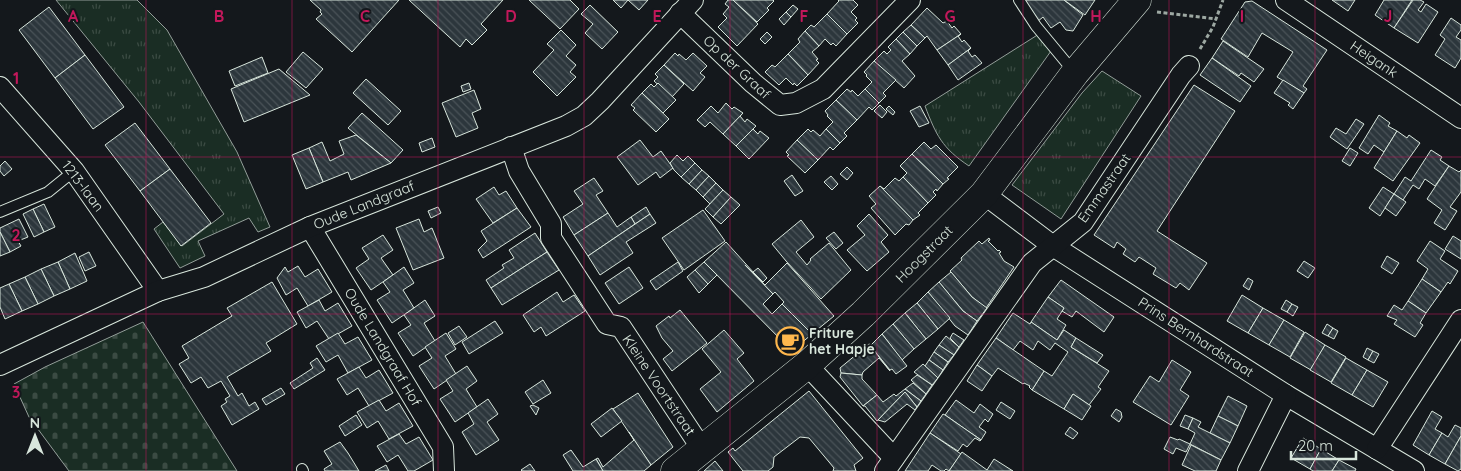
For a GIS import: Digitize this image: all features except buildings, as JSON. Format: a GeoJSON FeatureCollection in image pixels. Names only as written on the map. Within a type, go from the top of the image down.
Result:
{"type":"FeatureCollection","features":[{"type":"Feature","properties":{"kind":"main road","name":"Hoogstraat"},"geometry":{"type":"LineString","coordinates":[[675,471],[807,365],[864,314],[984,194],[1075,73],[1136,1]]}},
{"type":"Feature","properties":{"kind":"street","name":"Op der Graaf"},"geometry":{"type":"LineString","coordinates":[[687,7],[753,83],[780,105],[796,104],[823,89],[910,0]]}},
{"type":"Feature","properties":{"kind":"street","name":"Heigank"},"geometry":{"type":"LineString","coordinates":[[1286,0],[1461,118]]}},
{"type":"Feature","properties":{"kind":"street","name":"Oude Landgraaf"},"geometry":{"type":"LineString","coordinates":[[0,365],[158,291],[204,276],[310,227],[545,135],[584,116],[687,7]]}},
{"type":"Feature","properties":{"kind":"street","name":"Emmastraat"},"geometry":{"type":"LineString","coordinates":[[807,365],[890,464],[1032,263],[1083,222],[1181,75],[1189,66]]}},
{"type":"Feature","properties":{"kind":"street","name":"1213-laan"},"geometry":{"type":"LineString","coordinates":[[0,87],[74,171],[158,291]]}},
{"type":"Feature","properties":{"kind":"street","name":"Kleine Voortstraat"},"geometry":{"type":"LineString","coordinates":[[512,147],[518,171],[551,224],[551,238],[607,324],[621,327],[702,449]]}},
{"type":"Feature","properties":{"kind":"street","name":"Prins Bernhardstraat"},"geometry":{"type":"LineString","coordinates":[[984,194],[1053,246],[1286,394],[1414,471]]}},
{"type":"Feature","properties":{"kind":"street","name":"Oude Landgraaf Hof"},"geometry":{"type":"LineString","coordinates":[[310,227],[443,447],[444,471]]}},
{"type":"Feature","properties":{"kind":"street"},"geometry":{"type":"LineString","coordinates":[[1378,449],[1461,320]]}},
{"type":"Feature","properties":{"kind":"street"},"geometry":{"type":"LineString","coordinates":[[1248,471],[1286,394]]}},
{"type":"Feature","properties":{"kind":"lane"},"geometry":{"type":"LineString","coordinates":[[1019,0],[1036,26],[1075,73]]}},
{"type":"Feature","properties":{"kind":"lane"},"geometry":{"type":"LineString","coordinates":[[0,212],[48,192],[74,171]]}},
{"type":"Feature","properties":{"kind":"path"},"geometry":{"type":"LineString","coordinates":[[1189,66],[1202,47],[1223,0]]}},
{"type":"Feature","properties":{"kind":"path"},"geometry":{"type":"LineString","coordinates":[[1136,1],[1157,12],[1216,19]]}},
{"type":"Feature","properties":{"kind":"green space"},"geometry":{"type":"Polygon","coordinates":[[[56,0],[137,0],[167,30],[237,152],[270,227],[258,232],[249,218],[198,241],[205,256],[180,268],[154,229],[163,222],[182,246],[224,214],[139,102],[56,0]]]}},
{"type":"Feature","properties":{"kind":"green space"},"geometry":{"type":"Polygon","coordinates":[[[1039,34],[1051,51],[969,166],[946,147],[937,133],[925,106],[1039,34]]]}},
{"type":"Feature","properties":{"kind":"green space"},"geometry":{"type":"Polygon","coordinates":[[[1102,71],[1141,96],[1061,219],[1012,185],[1082,93],[1102,71]]]}},
{"type":"Feature","properties":{"kind":"green space"},"geometry":{"type":"Polygon","coordinates":[[[143,322],[237,471],[69,471],[29,417],[14,384],[45,367],[143,322]]]}},
{"type":"Feature","properties":{"kind":"place","name":"Friture het Hapje"},"geometry":{"type":"Point","coordinates":[790,341]}}]}
